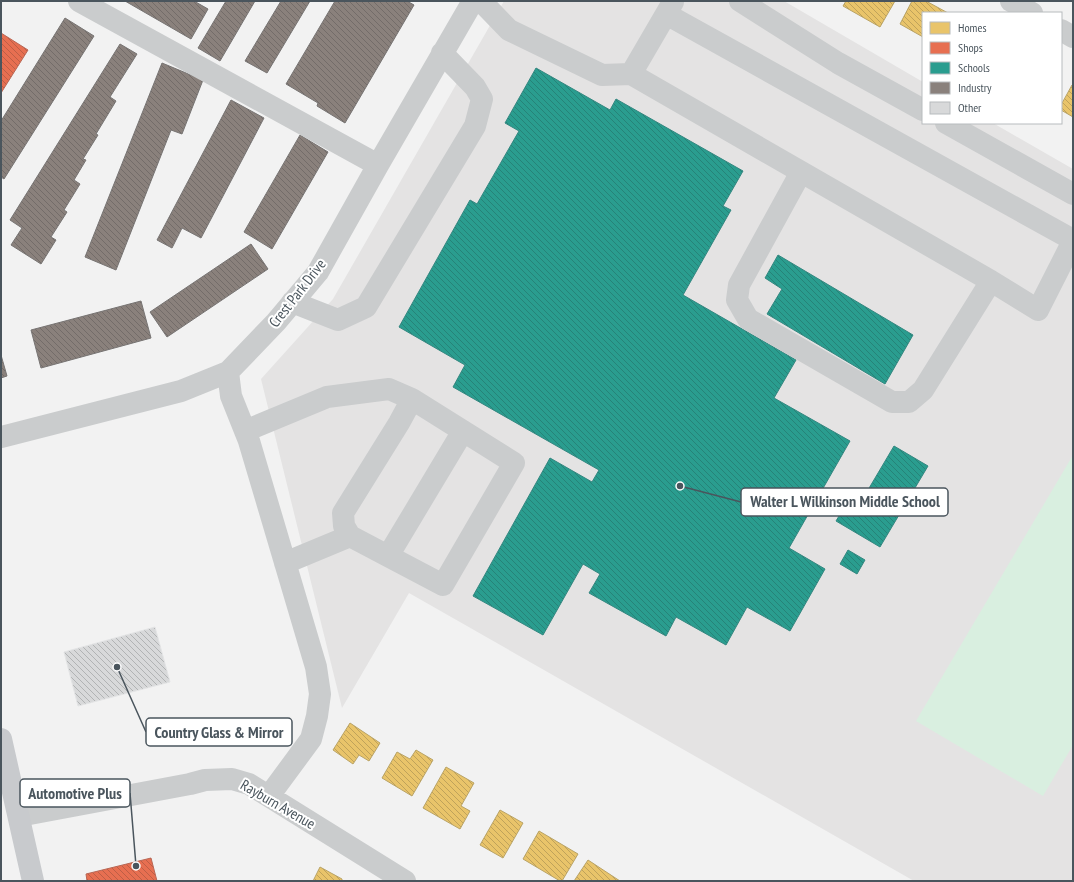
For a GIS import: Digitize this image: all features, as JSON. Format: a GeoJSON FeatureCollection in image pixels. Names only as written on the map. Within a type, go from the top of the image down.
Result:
{"type":"FeatureCollection","features":[{"type":"Feature","properties":{"kind":"main road"},"geometry":{"type":"LineString","coordinates":[[1,740],[34,881]]}},
{"type":"Feature","properties":{"kind":"street"},"geometry":{"type":"LineString","coordinates":[[79,1],[378,165]]}},
{"type":"Feature","properties":{"kind":"street","name":"Crest Park Drive"},"geometry":{"type":"LineString","coordinates":[[1,437],[181,391],[228,372],[276,322],[318,272],[473,1]]}},
{"type":"Feature","properties":{"kind":"street"},"geometry":{"type":"LineString","coordinates":[[481,1],[509,30],[516,34],[602,75],[631,74],[991,281],[1038,310],[1073,240],[670,7],[631,74]]}},
{"type":"Feature","properties":{"kind":"street"},"geometry":{"type":"LineString","coordinates":[[740,1],[838,63],[922,109]]}},
{"type":"Feature","properties":{"kind":"street"},"geometry":{"type":"LineString","coordinates":[[1011,1],[1030,12]]}},
{"type":"Feature","properties":{"kind":"street"},"geometry":{"type":"LineString","coordinates":[[1062,31],[1073,37]]}},
{"type":"Feature","properties":{"kind":"street"},"geometry":{"type":"LineString","coordinates":[[292,302],[338,320],[366,307],[475,126],[482,99],[476,87],[442,53]]}},
{"type":"Feature","properties":{"kind":"street"},"geometry":{"type":"LineString","coordinates":[[948,124],[1073,194]]}},
{"type":"Feature","properties":{"kind":"street"},"geometry":{"type":"LineString","coordinates":[[801,172],[739,285],[737,300],[748,318],[892,402],[909,402],[923,390],[991,281]]}},
{"type":"Feature","properties":{"kind":"street"},"geometry":{"type":"LineString","coordinates":[[228,372],[231,396],[245,431],[285,563],[316,667],[320,694],[317,716],[311,739],[269,796]]}},
{"type":"Feature","properties":{"kind":"street"},"geometry":{"type":"LineString","coordinates":[[245,431],[327,397],[389,388],[412,399],[514,463],[443,585],[350,536],[344,526],[343,513],[399,423],[412,399]]}},
{"type":"Feature","properties":{"kind":"street"},"geometry":{"type":"LineString","coordinates":[[388,556],[463,431]]}},
{"type":"Feature","properties":{"kind":"street"},"geometry":{"type":"LineString","coordinates":[[285,563],[350,536]]}},
{"type":"Feature","properties":{"kind":"street","name":"Rayburn Avenue"},"geometry":{"type":"LineString","coordinates":[[19,816],[205,780],[232,779],[249,784],[405,881]]}},
{"type":"Feature","properties":{"kind":"shaded area"},"geometry":{"type":"Polygon","coordinates":[[[504,1],[784,1],[922,81],[922,124],[995,124],[1073,169],[1073,881],[914,881],[409,593],[342,708],[261,379],[333,299],[504,1]]]}},
{"type":"Feature","properties":{"kind":"green space"},"geometry":{"type":"Polygon","coordinates":[[[1073,455],[1073,745],[1043,796],[916,721],[1073,455]]]}},
{"type":"Feature","properties":{"kind":"building: Homes"},"geometry":{"type":"Polygon","coordinates":[[[846,1],[895,1],[880,27],[843,6],[846,1]]]}},
{"type":"Feature","properties":{"kind":"building: Homes"},"geometry":{"type":"Polygon","coordinates":[[[912,1],[926,1],[946,12],[922,12],[922,36],[900,24],[912,1]]]}},
{"type":"Feature","properties":{"kind":"building: Homes"},"geometry":{"type":"Polygon","coordinates":[[[1073,85],[1073,117],[1062,111],[1062,103],[1073,85]]]}},
{"type":"Feature","properties":{"kind":"building: Homes"},"geometry":{"type":"Polygon","coordinates":[[[350,723],[380,743],[369,761],[359,755],[353,764],[333,750],[350,723]]]}},
{"type":"Feature","properties":{"kind":"building: Homes"},"geometry":{"type":"Polygon","coordinates":[[[416,750],[433,760],[412,796],[382,778],[397,752],[410,759],[416,750]]]}},
{"type":"Feature","properties":{"kind":"building: Homes"},"geometry":{"type":"Polygon","coordinates":[[[446,767],[474,783],[461,806],[470,811],[460,829],[423,808],[446,767]]]}},
{"type":"Feature","properties":{"kind":"building: Homes"},"geometry":{"type":"Polygon","coordinates":[[[500,810],[523,823],[503,858],[480,845],[500,810]]]}},
{"type":"Feature","properties":{"kind":"building: Homes"},"geometry":{"type":"Polygon","coordinates":[[[539,831],[578,854],[562,881],[523,859],[539,831]]]}},
{"type":"Feature","properties":{"kind":"building: Homes"},"geometry":{"type":"Polygon","coordinates":[[[588,860],[620,881],[574,881],[588,860]]]}},
{"type":"Feature","properties":{"kind":"building: Homes"},"geometry":{"type":"Polygon","coordinates":[[[320,867],[342,879],[342,881],[313,881],[320,867]]]}},
{"type":"Feature","properties":{"kind":"building: Shops"},"geometry":{"type":"Polygon","coordinates":[[[1,33],[28,50],[1,93],[1,33]]]}},
{"type":"Feature","properties":{"kind":"building: Shops"},"geometry":{"type":"Polygon","coordinates":[[[151,858],[157,881],[87,881],[86,874],[151,858]]]}},
{"type":"Feature","properties":{"kind":"building: Schools"},"geometry":{"type":"Polygon","coordinates":[[[536,68],[610,110],[616,99],[743,171],[723,206],[731,210],[683,295],[796,360],[774,398],[850,441],[789,548],[825,569],[790,631],[747,607],[726,645],[676,617],[666,636],[589,593],[600,574],[583,564],[543,635],[473,596],[550,458],[592,482],[599,470],[453,387],[465,365],[399,327],[470,200],[477,204],[519,131],[505,123],[536,68]]]}},
{"type":"Feature","properties":{"kind":"building: Schools"},"geometry":{"type":"Polygon","coordinates":[[[778,255],[913,335],[885,384],[767,314],[782,289],[765,278],[778,255]]]}},
{"type":"Feature","properties":{"kind":"building: Schools"},"geometry":{"type":"Polygon","coordinates":[[[894,446],[928,466],[880,547],[836,521],[842,511],[852,517],[894,446]]]}},
{"type":"Feature","properties":{"kind":"building: Schools"},"geometry":{"type":"Polygon","coordinates":[[[848,550],[865,560],[857,574],[840,564],[848,550]]]}},
{"type":"Feature","properties":{"kind":"building: Industry"},"geometry":{"type":"Polygon","coordinates":[[[125,1],[194,1],[208,9],[191,39],[125,1]]]}},
{"type":"Feature","properties":{"kind":"building: Industry"},"geometry":{"type":"Polygon","coordinates":[[[226,1],[255,1],[220,61],[198,48],[226,1]]]}},
{"type":"Feature","properties":{"kind":"building: Industry"},"geometry":{"type":"Polygon","coordinates":[[[281,1],[310,1],[267,73],[245,61],[281,1]]]}},
{"type":"Feature","properties":{"kind":"building: Industry"},"geometry":{"type":"Polygon","coordinates":[[[335,1],[407,1],[414,5],[345,123],[317,106],[318,103],[286,84],[335,1]]]}},
{"type":"Feature","properties":{"kind":"building: Industry"},"geometry":{"type":"Polygon","coordinates":[[[65,18],[94,36],[4,179],[1,177],[1,121],[65,18]]]}},
{"type":"Feature","properties":{"kind":"building: Industry"},"geometry":{"type":"Polygon","coordinates":[[[120,44],[137,54],[110,97],[116,101],[83,159],[86,160],[74,180],[80,184],[64,210],[67,212],[51,237],[56,240],[41,264],[11,245],[22,228],[10,220],[120,44]]]}},
{"type":"Feature","properties":{"kind":"building: Industry"},"geometry":{"type":"Polygon","coordinates":[[[162,63],[203,80],[182,134],[171,130],[116,270],[85,257],[162,63]]]}},
{"type":"Feature","properties":{"kind":"building: Industry"},"geometry":{"type":"Polygon","coordinates":[[[231,100],[264,118],[201,238],[182,228],[172,248],[157,240],[231,100]]]}},
{"type":"Feature","properties":{"kind":"building: Industry"},"geometry":{"type":"Polygon","coordinates":[[[300,135],[328,152],[272,249],[244,232],[300,135]]]}},
{"type":"Feature","properties":{"kind":"building: Industry"},"geometry":{"type":"Polygon","coordinates":[[[251,244],[268,269],[167,337],[150,312],[251,244]]]}},
{"type":"Feature","properties":{"kind":"building: Industry"},"geometry":{"type":"Polygon","coordinates":[[[141,301],[151,338],[41,368],[31,330],[141,301]]]}},
{"type":"Feature","properties":{"kind":"building: Industry"},"geometry":{"type":"Polygon","coordinates":[[[1,355],[7,376],[1,378],[1,355]]]}},
{"type":"Feature","properties":{"kind":"building: Other"},"geometry":{"type":"Polygon","coordinates":[[[155,627],[170,682],[78,706],[64,652],[155,627]]]}},
{"type":"Feature","properties":{"kind":"place","name":"Walter L Wilkinson Middle School"},"geometry":{"type":"Point","coordinates":[680,486]}},
{"type":"Feature","properties":{"kind":"place","name":"Country Glass & Mirror"},"geometry":{"type":"Point","coordinates":[117,667]}},
{"type":"Feature","properties":{"kind":"place","name":"Automotive Plus"},"geometry":{"type":"Point","coordinates":[136,866]}}]}
